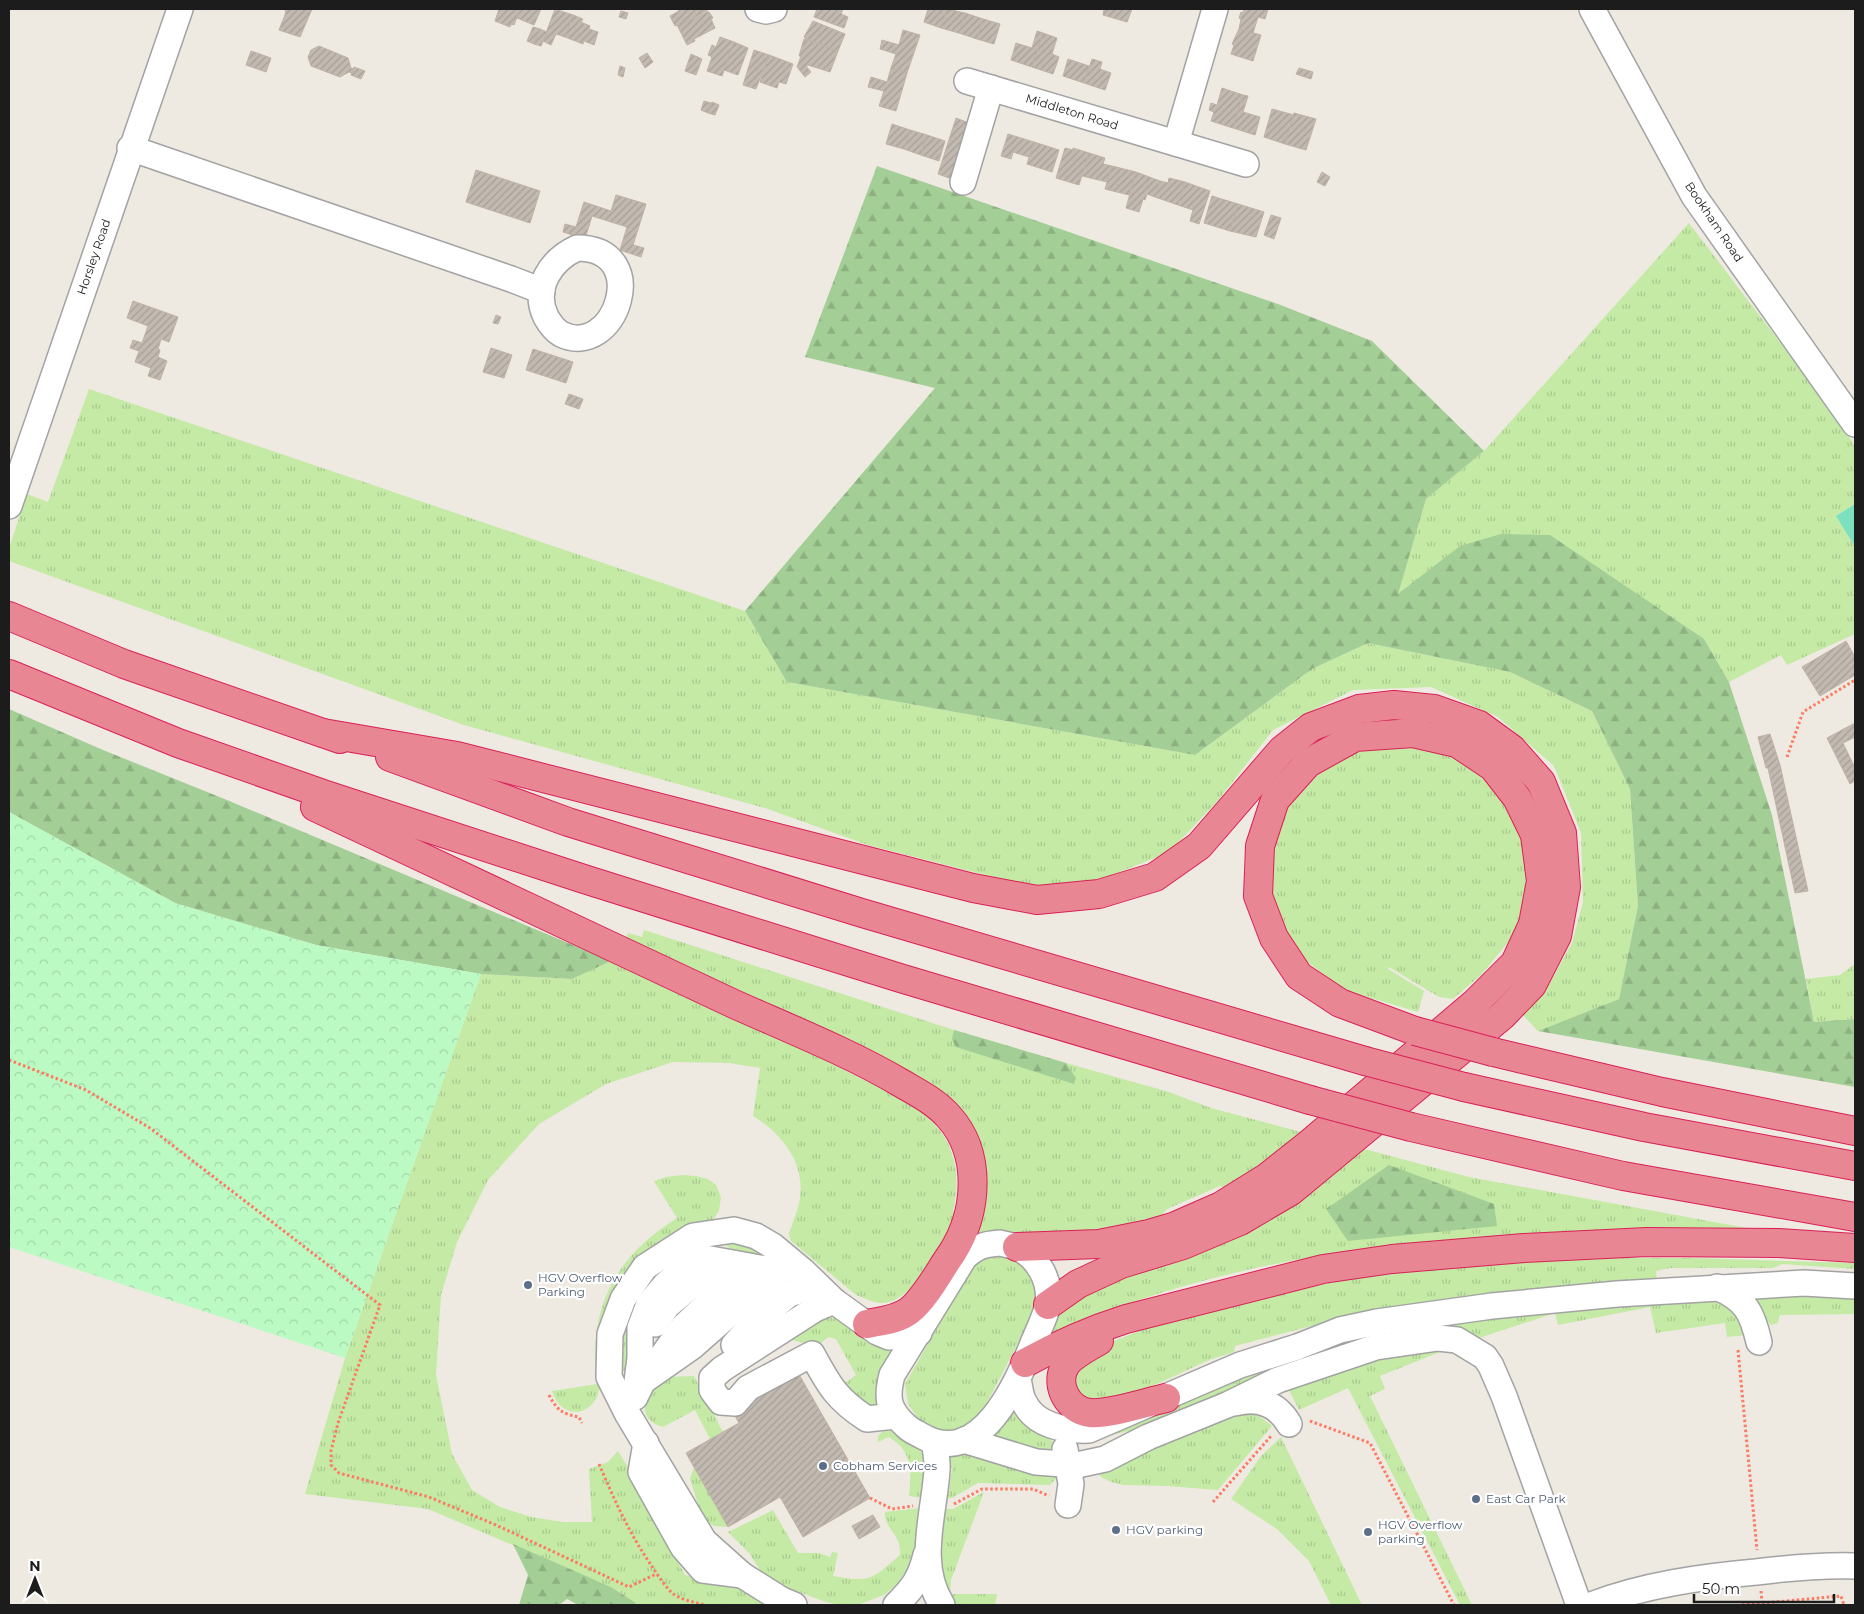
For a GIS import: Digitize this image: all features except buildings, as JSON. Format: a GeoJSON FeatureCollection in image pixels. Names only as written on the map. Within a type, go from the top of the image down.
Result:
{"type":"FeatureCollection","features":[{"type":"Feature","properties":{"kind":"highway"},"geometry":{"type":"LineString","coordinates":[[9,616],[124,664],[323,733],[568,822],[862,913],[1365,1061],[1464,1087],[1644,1127],[1855,1166]]}},
{"type":"Feature","properties":{"kind":"highway"},"geometry":{"type":"LineString","coordinates":[[9,674],[178,742],[323,794],[900,978],[1310,1100],[1622,1176],[1855,1217]]}},
{"type":"Feature","properties":{"kind":"highway"},"geometry":{"type":"LineString","coordinates":[[323,733],[457,756],[963,885],[1037,900],[1099,894],[1155,877],[1199,846],[1282,750],[1311,727],[1359,709],[1394,705],[1434,709],[1479,724],[1512,749],[1541,782],[1562,833],[1566,887],[1557,936],[1532,985],[1502,1016],[1291,1191],[1240,1221],[1183,1245],[1121,1264],[1078,1284],[1048,1305]]}},
{"type":"Feature","properties":{"kind":"highway"},"geometry":{"type":"LineString","coordinates":[[1017,1247],[1099,1244],[1149,1234],[1173,1227],[1221,1206],[1266,1178],[1309,1144],[1475,1003],[1515,963],[1533,924],[1541,881],[1535,835],[1517,798],[1493,767],[1457,744],[1413,733],[1354,737],[1308,763],[1275,800],[1260,846],[1258,896],[1274,938],[1299,976],[1340,1003],[1415,1031],[1494,1052],[1662,1092],[1855,1131]]}},
{"type":"Feature","properties":{"kind":"highway"},"geometry":{"type":"LineString","coordinates":[[178,742],[697,987],[880,1070],[940,1108],[961,1133],[971,1161],[973,1188],[966,1225],[952,1252],[918,1303],[907,1312],[893,1319],[867,1324]]}},
{"type":"Feature","properties":{"kind":"highway"},"geometry":{"type":"LineString","coordinates":[[1022,1371],[1043,1353],[1102,1326],[1323,1269],[1392,1259],[1524,1248],[1647,1242],[1779,1244],[1855,1248]]}},
{"type":"Feature","properties":{"kind":"highway"},"geometry":{"type":"LineString","coordinates":[[1156,1312],[1129,1324],[1079,1354],[1065,1366],[1062,1379],[1068,1401],[1076,1410],[1090,1413],[1103,1412],[1166,1398]]}},
{"type":"Feature","properties":{"kind":"street","name":"Horsley Road"},"geometry":{"type":"LineString","coordinates":[[12,496],[130,148],[180,9]]}},
{"type":"Feature","properties":{"kind":"street"},"geometry":{"type":"LineString","coordinates":[[758,9],[766,11],[774,9]]}},
{"type":"Feature","properties":{"kind":"street"},"geometry":{"type":"LineString","coordinates":[[1176,143],[1216,9]]}},
{"type":"Feature","properties":{"kind":"street","name":"Bookham Road"},"geometry":{"type":"LineString","coordinates":[[1592,9],[1694,196],[1855,424]]}},
{"type":"Feature","properties":{"kind":"street","name":"Middleton Road"},"geometry":{"type":"LineString","coordinates":[[968,81],[1246,164]]}},
{"type":"Feature","properties":{"kind":"street"},"geometry":{"type":"LineString","coordinates":[[963,182],[991,88]]}},
{"type":"Feature","properties":{"kind":"street"},"geometry":{"type":"LineString","coordinates":[[130,148],[542,291]]}},
{"type":"Feature","properties":{"kind":"street"},"geometry":{"type":"LineString","coordinates":[[638,1385],[693,1346],[770,1273],[773,1246],[756,1236],[734,1230],[692,1236],[645,1267],[623,1299],[610,1334],[610,1378],[638,1385],[734,1346],[762,1330],[800,1304],[819,1295],[828,1295]]}},
{"type":"Feature","properties":{"kind":"street"},"geometry":{"type":"LineString","coordinates":[[984,1244],[1017,1247],[1027,1253],[1041,1270],[1048,1290],[1048,1305],[1022,1371],[1006,1400],[988,1423],[964,1440],[955,1443],[935,1443],[909,1429],[895,1416],[889,1400],[888,1390],[892,1375],[964,1258],[973,1249],[984,1244]]}},
{"type":"Feature","properties":{"kind":"street"},"geometry":{"type":"LineString","coordinates":[[794,1605],[782,1600],[742,1575],[704,1541],[646,1443],[638,1385],[640,1328],[649,1304],[665,1284],[692,1262],[705,1258],[770,1273],[828,1295],[877,1332],[889,1337],[919,1333]]}},
{"type":"Feature","properties":{"kind":"street"},"geometry":{"type":"LineString","coordinates":[[638,1385],[676,1319],[712,1285],[770,1273]]}},
{"type":"Feature","properties":{"kind":"street"},"geometry":{"type":"LineString","coordinates":[[1064,1429],[1089,1430],[1240,1365],[1297,1347],[1340,1330],[1377,1322],[1556,1299],[1717,1287],[1804,1283],[1855,1286]]}},
{"type":"Feature","properties":{"kind":"street"},"geometry":{"type":"LineString","coordinates":[[1717,1287],[1730,1293],[1746,1307],[1755,1326],[1748,1342]]}},
{"type":"Feature","properties":{"kind":"street"},"geometry":{"type":"LineString","coordinates":[[828,1295],[816,1309],[722,1369],[712,1378],[712,1390],[721,1402],[735,1403],[748,1388],[812,1354],[829,1386],[848,1407],[867,1420],[895,1416]]}},
{"type":"Feature","properties":{"kind":"street"},"geometry":{"type":"LineString","coordinates":[[964,1440],[1036,1462],[1077,1466],[1105,1459],[1148,1437],[1227,1405],[1278,1380],[1376,1347],[1438,1338],[1457,1340],[1485,1357],[1491,1366],[1504,1396],[1579,1605]]}},
{"type":"Feature","properties":{"kind":"street"},"geometry":{"type":"LineString","coordinates":[[1022,1371],[1025,1404],[1033,1414],[1046,1422],[1098,1438],[1148,1437]]}},
{"type":"Feature","properties":{"kind":"street"},"geometry":{"type":"LineString","coordinates":[[1227,1405],[1244,1401],[1264,1402],[1282,1411],[1289,1424]]}},
{"type":"Feature","properties":{"kind":"street"},"geometry":{"type":"LineString","coordinates":[[1064,1429],[1064,1444],[1071,1484],[1068,1505]]}},
{"type":"Feature","properties":{"kind":"street"},"geometry":{"type":"LineString","coordinates":[[896,1605],[914,1587],[927,1552],[937,1468],[935,1443]]}},
{"type":"Feature","properties":{"kind":"street"},"geometry":{"type":"LineString","coordinates":[[927,1552],[928,1574],[935,1594],[942,1605]]}},
{"type":"Feature","properties":{"kind":"street"},"geometry":{"type":"LineString","coordinates":[[1591,1605],[1635,1591],[1680,1581],[1759,1571],[1855,1566]]}},
{"type":"Feature","properties":{"kind":"path"},"geometry":{"type":"LineString","coordinates":[[1787,757],[1803,712],[1855,680]]}},
{"type":"Feature","properties":{"kind":"path"},"geometry":{"type":"LineString","coordinates":[[9,1060],[86,1090],[150,1128],[380,1305],[338,1423],[331,1451],[331,1466],[339,1473],[429,1498],[496,1525],[629,1587],[656,1574]]}},
{"type":"Feature","properties":{"kind":"path"},"geometry":{"type":"LineString","coordinates":[[1748,1342],[1762,1603]]}},
{"type":"Feature","properties":{"kind":"path"},"geometry":{"type":"LineString","coordinates":[[549,1395],[556,1407],[566,1414],[579,1417],[582,1423]]}},
{"type":"Feature","properties":{"kind":"path"},"geometry":{"type":"LineString","coordinates":[[1213,1502],[1277,1428],[1303,1418],[1370,1443],[1454,1605]]}},
{"type":"Feature","properties":{"kind":"path"},"geometry":{"type":"LineString","coordinates":[[599,1464],[619,1511],[640,1550],[656,1574],[671,1592],[680,1598],[705,1605]]}},
{"type":"Feature","properties":{"kind":"path"},"geometry":{"type":"LineString","coordinates":[[870,1498],[892,1509],[933,1503],[953,1505],[982,1489],[1014,1488],[1033,1489],[1068,1505]]}},
{"type":"Feature","properties":{"kind":"path"},"geometry":{"type":"LineString","coordinates":[[1742,1605],[1841,1596],[1844,1605]]}},
{"type":"Feature","properties":{"kind":"green space"},"geometry":{"type":"Polygon","coordinates":[[[877,166],[1278,304],[1372,341],[1484,451],[1426,499],[1398,594],[1460,546],[1501,534],[1550,535],[1704,639],[1729,682],[1772,815],[1814,1022],[1855,1019],[1855,1087],[1538,1031],[1619,999],[1638,906],[1630,789],[1592,711],[1510,672],[1368,643],[1312,669],[1195,755],[787,682],[745,611],[935,388],[805,357],[877,166]]]}},
{"type":"Feature","properties":{"kind":"green space"},"geometry":{"type":"Polygon","coordinates":[[[1689,223],[1836,416],[1855,447],[1855,504],[1836,516],[1855,547],[1855,634],[1787,665],[1781,655],[1729,682],[1704,639],[1397,595],[1426,499],[1484,451],[1689,223]]]}},
{"type":"Feature","properties":{"kind":"green space"},"geometry":{"type":"Polygon","coordinates":[[[89,389],[745,611],[787,682],[1195,755],[1312,669],[1368,643],[1510,672],[1592,711],[1630,789],[1638,906],[1619,999],[1538,1031],[1521,1013],[1547,988],[1572,943],[1583,902],[1581,833],[1554,766],[1498,717],[1431,687],[1353,690],[1273,730],[1216,803],[1168,853],[1102,879],[1040,889],[868,845],[765,808],[464,725],[9,561],[9,548],[27,494],[48,502],[89,389]]]}},
{"type":"Feature","properties":{"kind":"green space"},"geometry":{"type":"Polygon","coordinates":[[[1855,504],[1855,547],[1836,516],[1855,504]]]}},
{"type":"Feature","properties":{"kind":"green space"},"geometry":{"type":"Polygon","coordinates":[[[9,709],[103,750],[611,961],[572,979],[481,974],[316,945],[175,903],[9,812],[9,709]]]}},
{"type":"Feature","properties":{"kind":"green space"},"geometry":{"type":"Polygon","coordinates":[[[1409,743],[1446,751],[1480,770],[1507,799],[1524,833],[1530,872],[1524,910],[1509,941],[1482,974],[1453,999],[1439,997],[1389,967],[1388,969],[1424,991],[1418,1012],[1344,990],[1300,956],[1275,912],[1268,878],[1271,843],[1284,810],[1305,781],[1333,759],[1370,745],[1409,743]]]}},
{"type":"Feature","properties":{"kind":"green space"},"geometry":{"type":"Polygon","coordinates":[[[9,812],[175,903],[316,945],[481,974],[345,1358],[9,1247],[9,812]]]}},
{"type":"Feature","properties":{"kind":"green space"},"geometry":{"type":"Polygon","coordinates":[[[644,930],[954,1030],[1169,1092],[1211,1108],[1301,1132],[1248,1181],[1233,1190],[1220,1186],[1167,1209],[1156,1222],[1117,1231],[1025,1234],[979,1232],[975,1227],[982,1209],[986,1181],[983,1154],[973,1127],[952,1100],[918,1078],[626,938],[628,933],[642,937],[644,930]]]}},
{"type":"Feature","properties":{"kind":"green space"},"geometry":{"type":"Polygon","coordinates":[[[611,961],[760,1029],[896,1096],[929,1118],[944,1137],[953,1157],[956,1189],[953,1211],[961,1215],[928,1268],[906,1293],[894,1300],[882,1303],[872,1301],[856,1295],[791,1241],[789,1235],[800,1198],[801,1185],[799,1173],[795,1161],[782,1140],[764,1123],[753,1116],[760,1068],[729,1063],[673,1062],[606,1084],[539,1124],[488,1180],[457,1242],[441,1295],[436,1375],[452,1454],[472,1490],[500,1507],[531,1517],[563,1522],[592,1522],[589,1469],[608,1462],[618,1451],[661,1520],[659,1528],[685,1575],[736,1587],[765,1605],[639,1605],[611,1587],[428,1509],[305,1494],[345,1358],[481,974],[572,979],[611,961]]]}},
{"type":"Feature","properties":{"kind":"green space"},"geometry":{"type":"Polygon","coordinates":[[[1855,964],[1855,1019],[1814,1022],[1806,979],[1840,975],[1855,964]]]}},
{"type":"Feature","properties":{"kind":"green space"},"geometry":{"type":"Polygon","coordinates":[[[954,1030],[1066,1063],[1076,1078],[1074,1084],[956,1047],[952,1039],[954,1030]]]}},
{"type":"Feature","properties":{"kind":"green space"},"geometry":{"type":"Polygon","coordinates":[[[1361,1148],[1469,1177],[1752,1229],[1750,1232],[1686,1229],[1415,1243],[1330,1254],[1204,1280],[1173,1289],[1104,1313],[1045,1343],[1057,1311],[1072,1295],[1361,1148]]]}},
{"type":"Feature","properties":{"kind":"green space"},"geometry":{"type":"Polygon","coordinates":[[[1389,1165],[1494,1204],[1497,1226],[1348,1241],[1326,1209],[1389,1165]]]}},
{"type":"Feature","properties":{"kind":"green space"},"geometry":{"type":"Polygon","coordinates":[[[682,1175],[708,1179],[716,1185],[721,1197],[719,1211],[712,1221],[687,1227],[671,1234],[637,1262],[597,1397],[586,1409],[579,1412],[566,1410],[555,1399],[552,1391],[597,1384],[596,1332],[601,1309],[621,1268],[655,1233],[677,1218],[654,1181],[682,1175]]]}},
{"type":"Feature","properties":{"kind":"green space"},"geometry":{"type":"Polygon","coordinates":[[[718,1240],[734,1241],[761,1251],[743,1254],[718,1240]]]}},
{"type":"Feature","properties":{"kind":"green space"},"geometry":{"type":"Polygon","coordinates":[[[1006,1255],[1023,1262],[1031,1277],[1038,1305],[975,1423],[952,1433],[928,1432],[908,1404],[905,1384],[972,1267],[986,1257],[1006,1255]]]}},
{"type":"Feature","properties":{"kind":"green space"},"geometry":{"type":"Polygon","coordinates":[[[1608,1258],[1692,1258],[1855,1263],[1855,1269],[1782,1264],[1773,1268],[1670,1268],[1656,1271],[1657,1280],[1350,1316],[1235,1346],[1234,1352],[1209,1360],[1133,1395],[1095,1406],[1076,1395],[1074,1376],[1079,1365],[1109,1343],[1183,1317],[1346,1279],[1397,1271],[1608,1258]]]}},
{"type":"Feature","properties":{"kind":"green space"},"geometry":{"type":"Polygon","coordinates":[[[1855,1291],[1855,1314],[1780,1315],[1778,1323],[1771,1325],[1745,1296],[1855,1291]]]}},
{"type":"Feature","properties":{"kind":"green space"},"geometry":{"type":"Polygon","coordinates":[[[1711,1294],[1734,1306],[1747,1335],[1727,1337],[1725,1323],[1656,1333],[1650,1307],[1558,1325],[1555,1313],[1476,1339],[1446,1334],[1156,1426],[1114,1434],[1113,1428],[1287,1354],[1347,1337],[1526,1310],[1711,1294]]]}},
{"type":"Feature","properties":{"kind":"green space"},"geometry":{"type":"Polygon","coordinates":[[[826,1318],[839,1318],[899,1345],[883,1371],[876,1406],[872,1408],[850,1391],[845,1383],[856,1375],[836,1339],[828,1337],[818,1346],[791,1340],[826,1318]]]}},
{"type":"Feature","properties":{"kind":"green space"},"geometry":{"type":"Polygon","coordinates":[[[625,1322],[628,1322],[627,1371],[621,1370],[621,1338],[625,1322]]]}},
{"type":"Feature","properties":{"kind":"green space"},"geometry":{"type":"Polygon","coordinates":[[[1445,1350],[1380,1376],[1385,1389],[1370,1396],[1472,1605],[1460,1605],[1348,1388],[1299,1410],[1288,1388],[1379,1354],[1445,1350]]]}},
{"type":"Feature","properties":{"kind":"green space"},"geometry":{"type":"Polygon","coordinates":[[[694,1376],[723,1432],[710,1439],[695,1410],[663,1427],[652,1422],[646,1415],[644,1406],[645,1394],[667,1377],[694,1376]]]}},
{"type":"Feature","properties":{"kind":"green space"},"geometry":{"type":"Polygon","coordinates":[[[1008,1405],[1016,1408],[1055,1444],[1059,1458],[1004,1442],[993,1433],[1008,1405]]]}},
{"type":"Feature","properties":{"kind":"green space"},"geometry":{"type":"Polygon","coordinates":[[[1247,1411],[1262,1418],[1272,1426],[1218,1490],[1124,1485],[1101,1477],[1096,1470],[1213,1416],[1247,1411]]]}},
{"type":"Feature","properties":{"kind":"green space"},"geometry":{"type":"Polygon","coordinates":[[[883,1431],[891,1431],[918,1447],[925,1459],[927,1477],[923,1498],[909,1496],[910,1477],[908,1459],[901,1447],[889,1437],[878,1442],[878,1436],[883,1431]]]}},
{"type":"Feature","properties":{"kind":"green space"},"geometry":{"type":"Polygon","coordinates":[[[1281,1437],[1362,1605],[1331,1605],[1309,1561],[1277,1529],[1231,1499],[1261,1456],[1281,1437]]]}},
{"type":"Feature","properties":{"kind":"green space"},"geometry":{"type":"Polygon","coordinates":[[[948,1454],[970,1455],[1063,1471],[1050,1485],[978,1483],[952,1498],[948,1498],[952,1469],[948,1454]]]}},
{"type":"Feature","properties":{"kind":"green space"},"geometry":{"type":"Polygon","coordinates":[[[694,1467],[728,1527],[714,1526],[702,1517],[690,1479],[694,1467]]]}},
{"type":"Feature","properties":{"kind":"green space"},"geometry":{"type":"Polygon","coordinates":[[[984,1492],[951,1580],[950,1594],[997,1594],[995,1605],[955,1605],[951,1600],[939,1566],[945,1509],[953,1509],[984,1492]]]}},
{"type":"Feature","properties":{"kind":"green space"},"geometry":{"type":"Polygon","coordinates":[[[921,1508],[915,1551],[908,1568],[897,1584],[884,1595],[860,1604],[839,1605],[823,1601],[773,1582],[762,1573],[749,1553],[728,1532],[773,1510],[798,1553],[819,1553],[830,1557],[832,1552],[838,1553],[833,1576],[864,1579],[877,1574],[900,1555],[896,1536],[887,1523],[885,1512],[921,1508]]]}},
{"type":"Feature","properties":{"kind":"green space"},"geometry":{"type":"Polygon","coordinates":[[[513,1544],[611,1587],[636,1603],[635,1605],[578,1605],[567,1599],[559,1605],[519,1605],[528,1575],[513,1544]]]}},
{"type":"Feature","properties":{"kind":"place","name":"HGV Overflow Parking"},"geometry":{"type":"Point","coordinates":[528,1285]}},
{"type":"Feature","properties":{"kind":"place","name":"Cobham Services"},"geometry":{"type":"Point","coordinates":[823,1466]}},
{"type":"Feature","properties":{"kind":"place","name":"East Car Park"},"geometry":{"type":"Point","coordinates":[1476,1499]}},
{"type":"Feature","properties":{"kind":"place","name":"HGV parking"},"geometry":{"type":"Point","coordinates":[1116,1530]}},
{"type":"Feature","properties":{"kind":"place","name":"HGV Overflow parking"},"geometry":{"type":"Point","coordinates":[1368,1532]}}]}
